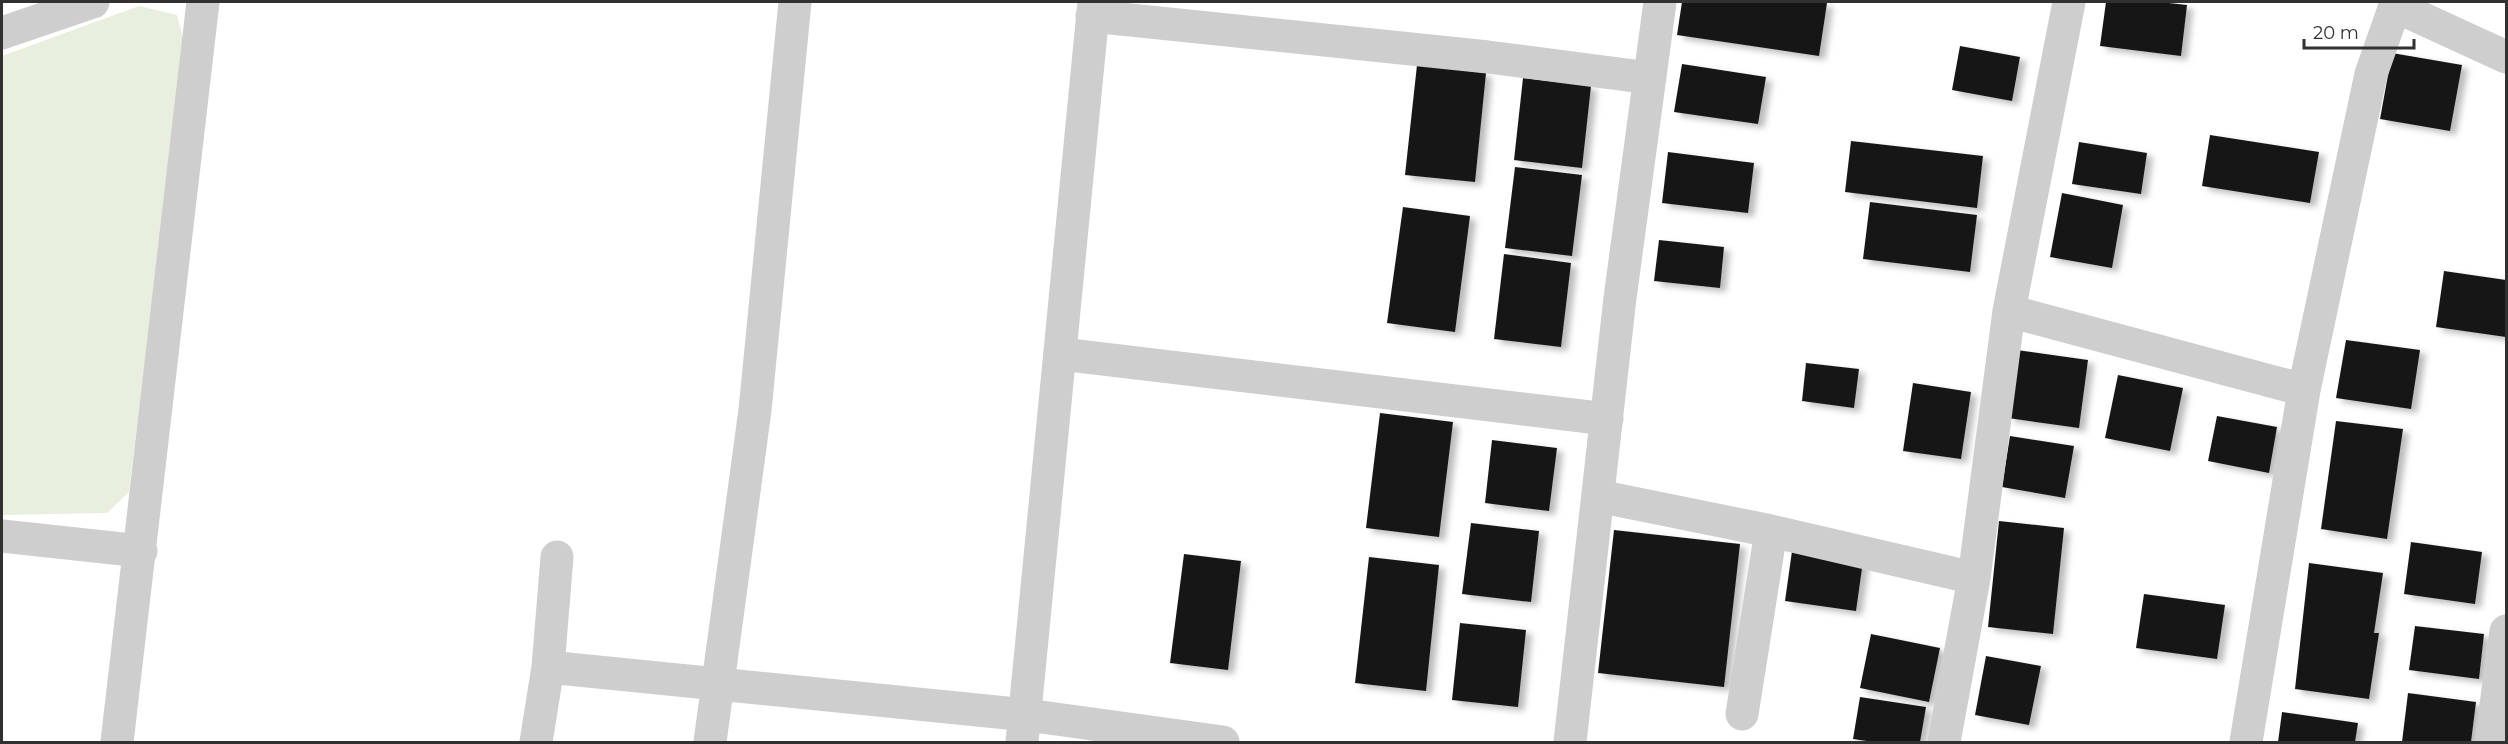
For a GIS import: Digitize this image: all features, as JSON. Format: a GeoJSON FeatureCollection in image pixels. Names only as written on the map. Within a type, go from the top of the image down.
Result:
{"type":"FeatureCollection","features":[{"type":"Feature","properties":{"kind":"street"},"geometry":{"type":"LineString","coordinates":[[2,33],[93,2]]}},
{"type":"Feature","properties":{"kind":"street"},"geometry":{"type":"LineString","coordinates":[[117,742],[203,2]]}},
{"type":"Feature","properties":{"kind":"street"},"geometry":{"type":"LineString","coordinates":[[710,742],[755,410],[795,2]]}},
{"type":"Feature","properties":{"kind":"street"},"geometry":{"type":"LineString","coordinates":[[1570,742],[1606,419],[1660,2]]}},
{"type":"Feature","properties":{"kind":"street"},"geometry":{"type":"LineString","coordinates":[[1944,742],[1974,578],[2009,311],[2069,2]]}},
{"type":"Feature","properties":{"kind":"street"},"geometry":{"type":"LineString","coordinates":[[2246,742],[2304,390],[2371,74],[2396,4],[2506,57]]}},
{"type":"Feature","properties":{"kind":"street"},"geometry":{"type":"LineString","coordinates":[[1024,729],[1093,9],[1650,78]]}},
{"type":"Feature","properties":{"kind":"street"},"geometry":{"type":"LineString","coordinates":[[2009,311],[2304,390]]}},
{"type":"Feature","properties":{"kind":"street"},"geometry":{"type":"LineString","coordinates":[[1061,354],[1606,419]]}},
{"type":"Feature","properties":{"kind":"street"},"geometry":{"type":"LineString","coordinates":[[1598,496],[1771,531],[1974,578]]}},
{"type":"Feature","properties":{"kind":"street"},"geometry":{"type":"LineString","coordinates":[[1742,714],[1771,531]]}},
{"type":"Feature","properties":{"kind":"street"},"geometry":{"type":"LineString","coordinates":[[2,536],[141,551]]}},
{"type":"Feature","properties":{"kind":"street"},"geometry":{"type":"LineString","coordinates":[[536,742],[548,667],[557,557]]}},
{"type":"Feature","properties":{"kind":"street"},"geometry":{"type":"LineString","coordinates":[[2491,742],[2506,631]]}},
{"type":"Feature","properties":{"kind":"street"},"geometry":{"type":"LineString","coordinates":[[548,667],[718,684],[1024,729],[1223,742]]}},
{"type":"Feature","properties":{"kind":"green space"},"geometry":{"type":"Polygon","coordinates":[[[139,6],[177,15],[184,42],[129,492],[107,513],[2,515],[2,56],[139,6]]]}},
{"type":"Feature","properties":{"kind":"building"},"geometry":{"type":"Polygon","coordinates":[[[1682,2],[1827,3],[1819,56],[1677,35],[1682,2]]]}},
{"type":"Feature","properties":{"kind":"building"},"geometry":{"type":"Polygon","coordinates":[[[2106,2],[2160,2],[2187,5],[2181,56],[2100,46],[2106,2]]]}},
{"type":"Feature","properties":{"kind":"building"},"geometry":{"type":"Polygon","coordinates":[[[1960,46],[2020,57],[2012,101],[1952,90],[1960,46]]]}},
{"type":"Feature","properties":{"kind":"building"},"geometry":{"type":"Polygon","coordinates":[[[2392,53],[2462,65],[2450,131],[2380,119],[2392,53]]]}},
{"type":"Feature","properties":{"kind":"building"},"geometry":{"type":"Polygon","coordinates":[[[1682,64],[1766,77],[1758,124],[1674,112],[1682,64]]]}},
{"type":"Feature","properties":{"kind":"building"},"geometry":{"type":"Polygon","coordinates":[[[1417,65],[1486,73],[1475,182],[1405,175],[1417,65]]]}},
{"type":"Feature","properties":{"kind":"building"},"geometry":{"type":"Polygon","coordinates":[[[1523,78],[1591,86],[1582,168],[1514,160],[1523,78]]]}},
{"type":"Feature","properties":{"kind":"building"},"geometry":{"type":"Polygon","coordinates":[[[2210,135],[2319,152],[2310,203],[2202,186],[2210,135]]]}},
{"type":"Feature","properties":{"kind":"building"},"geometry":{"type":"Polygon","coordinates":[[[1851,141],[1983,156],[1977,208],[1845,192],[1851,141]]]}},
{"type":"Feature","properties":{"kind":"building"},"geometry":{"type":"Polygon","coordinates":[[[2079,142],[2147,153],[2141,194],[2072,184],[2079,142]]]}},
{"type":"Feature","properties":{"kind":"building"},"geometry":{"type":"Polygon","coordinates":[[[1668,152],[1754,163],[1748,213],[1662,203],[1668,152]]]}},
{"type":"Feature","properties":{"kind":"building"},"geometry":{"type":"Polygon","coordinates":[[[1515,167],[1582,175],[1572,256],[1505,248],[1515,167]]]}},
{"type":"Feature","properties":{"kind":"building"},"geometry":{"type":"Polygon","coordinates":[[[2062,193],[2123,205],[2112,268],[2050,257],[2062,193]]]}},
{"type":"Feature","properties":{"kind":"building"},"geometry":{"type":"Polygon","coordinates":[[[1870,202],[1977,215],[1970,272],[1863,259],[1870,202]]]}},
{"type":"Feature","properties":{"kind":"building"},"geometry":{"type":"Polygon","coordinates":[[[1403,207],[1470,216],[1455,332],[1387,323],[1403,207]]]}},
{"type":"Feature","properties":{"kind":"building"},"geometry":{"type":"Polygon","coordinates":[[[1659,240],[1724,247],[1720,288],[1654,281],[1659,240]]]}},
{"type":"Feature","properties":{"kind":"building"},"geometry":{"type":"Polygon","coordinates":[[[1504,254],[1571,263],[1561,347],[1494,339],[1504,254]]]}},
{"type":"Feature","properties":{"kind":"building"},"geometry":{"type":"Polygon","coordinates":[[[2444,271],[2506,280],[2506,337],[2436,327],[2444,271]]]}},
{"type":"Feature","properties":{"kind":"building"},"geometry":{"type":"Polygon","coordinates":[[[2346,340],[2420,350],[2411,409],[2336,398],[2346,340]]]}},
{"type":"Feature","properties":{"kind":"building"},"geometry":{"type":"Polygon","coordinates":[[[2017,350],[2088,360],[2079,428],[2008,418],[2017,350]]]}},
{"type":"Feature","properties":{"kind":"building"},"geometry":{"type":"Polygon","coordinates":[[[1806,363],[1859,369],[1854,408],[1802,401],[1806,363]]]}},
{"type":"Feature","properties":{"kind":"building"},"geometry":{"type":"Polygon","coordinates":[[[2118,375],[2183,388],[2170,451],[2105,438],[2118,375]]]}},
{"type":"Feature","properties":{"kind":"building"},"geometry":{"type":"Polygon","coordinates":[[[1913,383],[1971,392],[1961,459],[1903,451],[1913,383]]]}},
{"type":"Feature","properties":{"kind":"building"},"geometry":{"type":"Polygon","coordinates":[[[1380,413],[1453,422],[1439,537],[1366,528],[1380,413]]]}},
{"type":"Feature","properties":{"kind":"building"},"geometry":{"type":"Polygon","coordinates":[[[2217,416],[2277,427],[2269,473],[2208,461],[2217,416]]]}},
{"type":"Feature","properties":{"kind":"building"},"geometry":{"type":"Polygon","coordinates":[[[2336,421],[2403,429],[2387,539],[2321,529],[2336,421]]]}},
{"type":"Feature","properties":{"kind":"building"},"geometry":{"type":"Polygon","coordinates":[[[2010,436],[2074,446],[2065,498],[2002,487],[2010,436]]]}},
{"type":"Feature","properties":{"kind":"building"},"geometry":{"type":"Polygon","coordinates":[[[1492,440],[1557,448],[1549,511],[1485,503],[1492,440]]]}},
{"type":"Feature","properties":{"kind":"building"},"geometry":{"type":"Polygon","coordinates":[[[1999,521],[2064,528],[2053,634],[1988,627],[1999,521]]]}},
{"type":"Feature","properties":{"kind":"building"},"geometry":{"type":"Polygon","coordinates":[[[1471,523],[1539,531],[1531,602],[1462,594],[1471,523]]]}},
{"type":"Feature","properties":{"kind":"building"},"geometry":{"type":"Polygon","coordinates":[[[1614,530],[1740,544],[1724,687],[1598,673],[1614,530]]]}},
{"type":"Feature","properties":{"kind":"building"},"geometry":{"type":"Polygon","coordinates":[[[2411,542],[2482,552],[2475,604],[2404,594],[2411,542]]]}},
{"type":"Feature","properties":{"kind":"building"},"geometry":{"type":"Polygon","coordinates":[[[1792,551],[1863,561],[1856,611],[1785,601],[1792,551]]]}},
{"type":"Feature","properties":{"kind":"building"},"geometry":{"type":"Polygon","coordinates":[[[1184,554],[1241,561],[1228,670],[1170,663],[1184,554]]]}},
{"type":"Feature","properties":{"kind":"building"},"geometry":{"type":"Polygon","coordinates":[[[1369,557],[1439,565],[1426,691],[1355,683],[1369,557]]]}},
{"type":"Feature","properties":{"kind":"building"},"geometry":{"type":"Polygon","coordinates":[[[2309,563],[2383,573],[2374,633],[2379,633],[2369,699],[2295,689],[2309,563]]]}},
{"type":"Feature","properties":{"kind":"building"},"geometry":{"type":"Polygon","coordinates":[[[2144,594],[2225,605],[2217,659],[2136,648],[2144,594]]]}},
{"type":"Feature","properties":{"kind":"building"},"geometry":{"type":"Polygon","coordinates":[[[1460,623],[1526,630],[1518,707],[1452,700],[1460,623]]]}},
{"type":"Feature","properties":{"kind":"building"},"geometry":{"type":"Polygon","coordinates":[[[2415,626],[2484,634],[2479,679],[2409,670],[2415,626]]]}},
{"type":"Feature","properties":{"kind":"building"},"geometry":{"type":"Polygon","coordinates":[[[1871,634],[1940,648],[1929,702],[1860,688],[1871,634]]]}},
{"type":"Feature","properties":{"kind":"building"},"geometry":{"type":"Polygon","coordinates":[[[1986,656],[2041,666],[2029,725],[1975,715],[1986,656]]]}},
{"type":"Feature","properties":{"kind":"building"},"geometry":{"type":"Polygon","coordinates":[[[2408,693],[2476,702],[2471,742],[2402,742],[2408,693]]]}},
{"type":"Feature","properties":{"kind":"building"},"geometry":{"type":"Polygon","coordinates":[[[1860,697],[1926,707],[1920,742],[1874,742],[1853,739],[1860,697]]]}},
{"type":"Feature","properties":{"kind":"building"},"geometry":{"type":"Polygon","coordinates":[[[2282,712],[2358,723],[2355,742],[2278,742],[2282,712]]]}}]}
